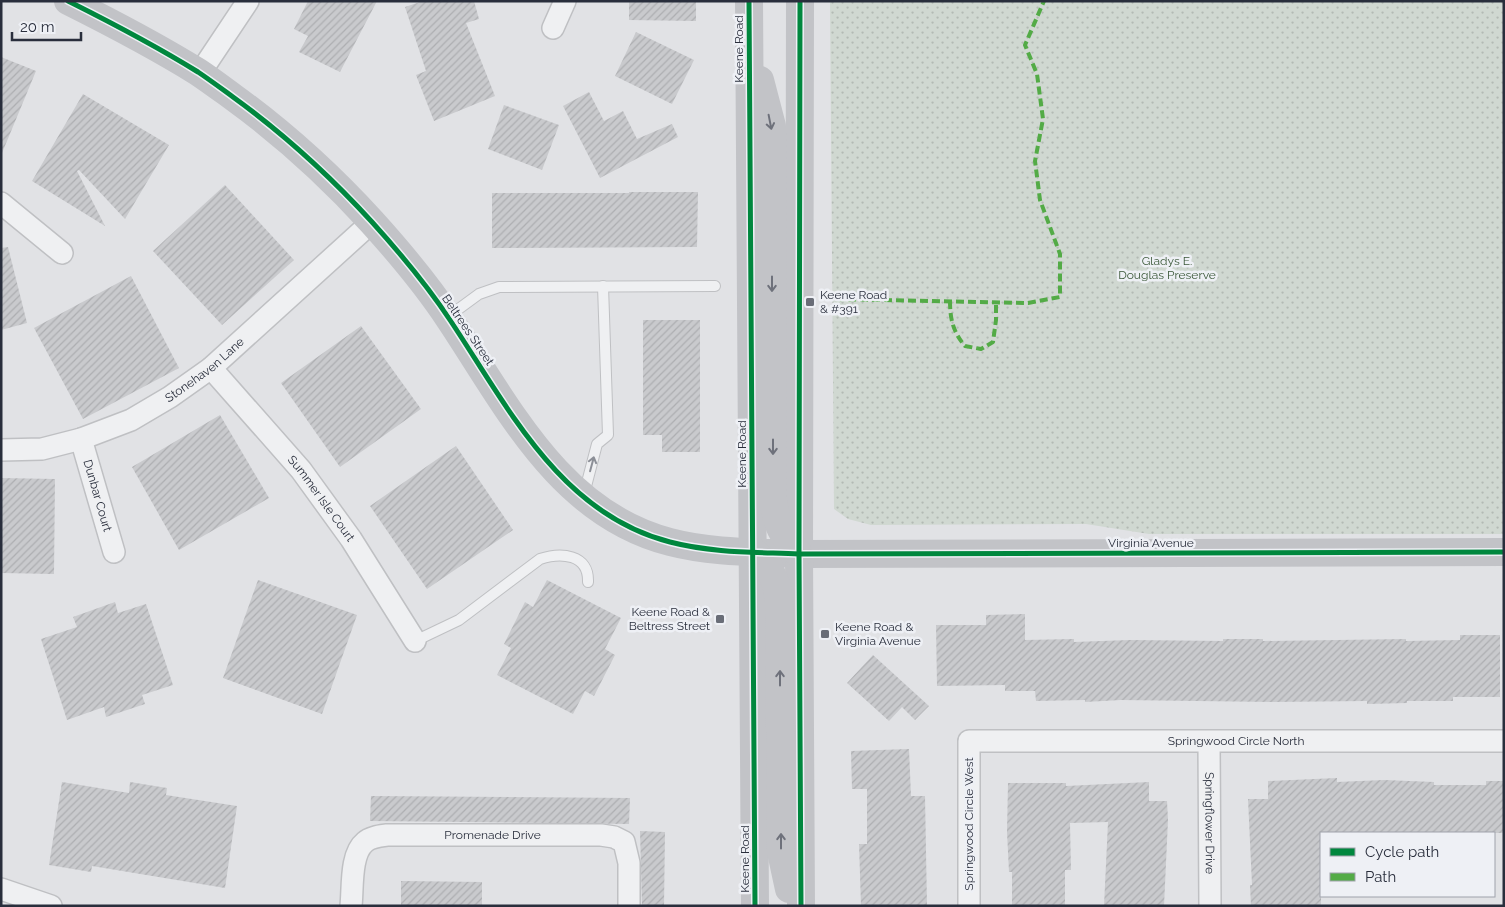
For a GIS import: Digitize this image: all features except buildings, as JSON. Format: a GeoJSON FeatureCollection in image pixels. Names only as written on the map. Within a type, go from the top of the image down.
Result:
{"type":"FeatureCollection","features":[{"type":"Feature","properties":{"kind":"main road","name":"Beltrees Street"},"geometry":{"type":"LineString","coordinates":[[68,1],[122,27],[200,73],[259,116],[325,173],[372,222],[410,266],[448,317],[532,444],[557,474],[583,497],[606,514],[635,530],[669,542],[706,550],[799,554]]}},
{"type":"Feature","properties":{"kind":"main road","name":"Keene Road"},"geometry":{"type":"LineString","coordinates":[[749,1],[755,906]]}},
{"type":"Feature","properties":{"kind":"main road"},"geometry":{"type":"LineString","coordinates":[[800,1],[799,554],[801,906]]}},
{"type":"Feature","properties":{"kind":"main road"},"geometry":{"type":"LineString","coordinates":[[749,41],[772,126],[773,500],[776,519],[784,538],[799,554]]}},
{"type":"Feature","properties":{"kind":"main road"},"geometry":{"type":"LineString","coordinates":[[754,552],[769,567],[777,587],[780,602],[781,852],[793,906]]}},
{"type":"Feature","properties":{"kind":"main road","name":"Virginia Avenue"},"geometry":{"type":"LineString","coordinates":[[799,554],[1504,552]]}},
{"type":"Feature","properties":{"kind":"street"},"geometry":{"type":"LineString","coordinates":[[200,73],[248,1]]}},
{"type":"Feature","properties":{"kind":"street"},"geometry":{"type":"LineString","coordinates":[[554,28],[565,1]]}},
{"type":"Feature","properties":{"kind":"street"},"geometry":{"type":"LineString","coordinates":[[1,203],[62,253]]}},
{"type":"Feature","properties":{"kind":"street","name":"Stonehaven Lane"},"geometry":{"type":"LineString","coordinates":[[1,450],[42,449],[80,439],[131,420],[170,398],[211,368],[372,222]]}},
{"type":"Feature","properties":{"kind":"street","name":"Summer Isle Court"},"geometry":{"type":"LineString","coordinates":[[211,368],[301,470],[351,539],[415,641]]}},
{"type":"Feature","properties":{"kind":"street","name":"Dunbar Court"},"geometry":{"type":"LineString","coordinates":[[80,439],[114,552]]}},
{"type":"Feature","properties":{"kind":"street","name":"Springwood Circle North"},"geometry":{"type":"LineString","coordinates":[[968,741],[1504,741]]}},
{"type":"Feature","properties":{"kind":"street","name":"Springwood Circle West"},"geometry":{"type":"LineString","coordinates":[[968,741],[969,906]]}},
{"type":"Feature","properties":{"kind":"street","name":"Springflower Drive"},"geometry":{"type":"LineString","coordinates":[[1209,742],[1210,906]]}},
{"type":"Feature","properties":{"kind":"street","name":"Promenade Drive"},"geometry":{"type":"LineString","coordinates":[[351,906],[355,859],[359,849],[366,841],[376,837],[387,835],[601,834],[624,842],[629,863],[629,906]]}},
{"type":"Feature","properties":{"kind":"street"},"geometry":{"type":"LineString","coordinates":[[1,889],[51,906]]}},
{"type":"Feature","properties":{"kind":"lane"},"geometry":{"type":"LineString","coordinates":[[583,497],[597,444],[608,435],[603,286]]}},
{"type":"Feature","properties":{"kind":"lane"},"geometry":{"type":"LineString","coordinates":[[448,317],[479,294],[499,287],[715,286]]}},
{"type":"Feature","properties":{"kind":"lane"},"geometry":{"type":"LineString","coordinates":[[415,641],[459,620],[540,559],[560,554],[570,556],[584,567],[588,574],[588,582]]}},
{"type":"Feature","properties":{"kind":"green space","name":"Gladys E. Douglas Preserve"},"geometry":{"type":"Polygon","coordinates":[[[830,1],[1504,1],[1504,534],[1149,534],[1086,524],[871,525],[848,519],[834,509],[830,1]]]}},
{"type":"Feature","properties":{"kind":"marked path"},"geometry":{"type":"LineString","coordinates":[[836,299],[1028,303],[1060,297],[1060,254],[1040,200],[1035,161],[1043,119],[1037,74],[1025,45],[1044,1]]}},
{"type":"Feature","properties":{"kind":"marked path"},"geometry":{"type":"LineString","coordinates":[[950,301],[953,325],[961,341],[965,346],[981,349],[993,342],[996,301]]}},
{"type":"Feature","properties":{"kind":"cycle path"},"geometry":{"type":"LineString","coordinates":[[68,1],[134,35],[198,72],[270,126],[323,172],[372,222],[423,282],[516,421],[540,453],[567,482],[597,508],[631,528],[686,546],[734,551],[799,554],[1504,552]]}},
{"type":"Feature","properties":{"kind":"cycle path"},"geometry":{"type":"LineString","coordinates":[[749,1],[755,906]]}},
{"type":"Feature","properties":{"kind":"cycle path"},"geometry":{"type":"LineString","coordinates":[[800,1],[799,554],[801,906]]}},
{"type":"Feature","properties":{"kind":"place","name":"Keene Road & #391"},"geometry":{"type":"Point","coordinates":[810,302]}},
{"type":"Feature","properties":{"kind":"place","name":"Keene Road & Beltress Street"},"geometry":{"type":"Point","coordinates":[720,619]}},
{"type":"Feature","properties":{"kind":"place","name":"Keene Road & Virginia Avenue"},"geometry":{"type":"Point","coordinates":[825,634]}}]}
